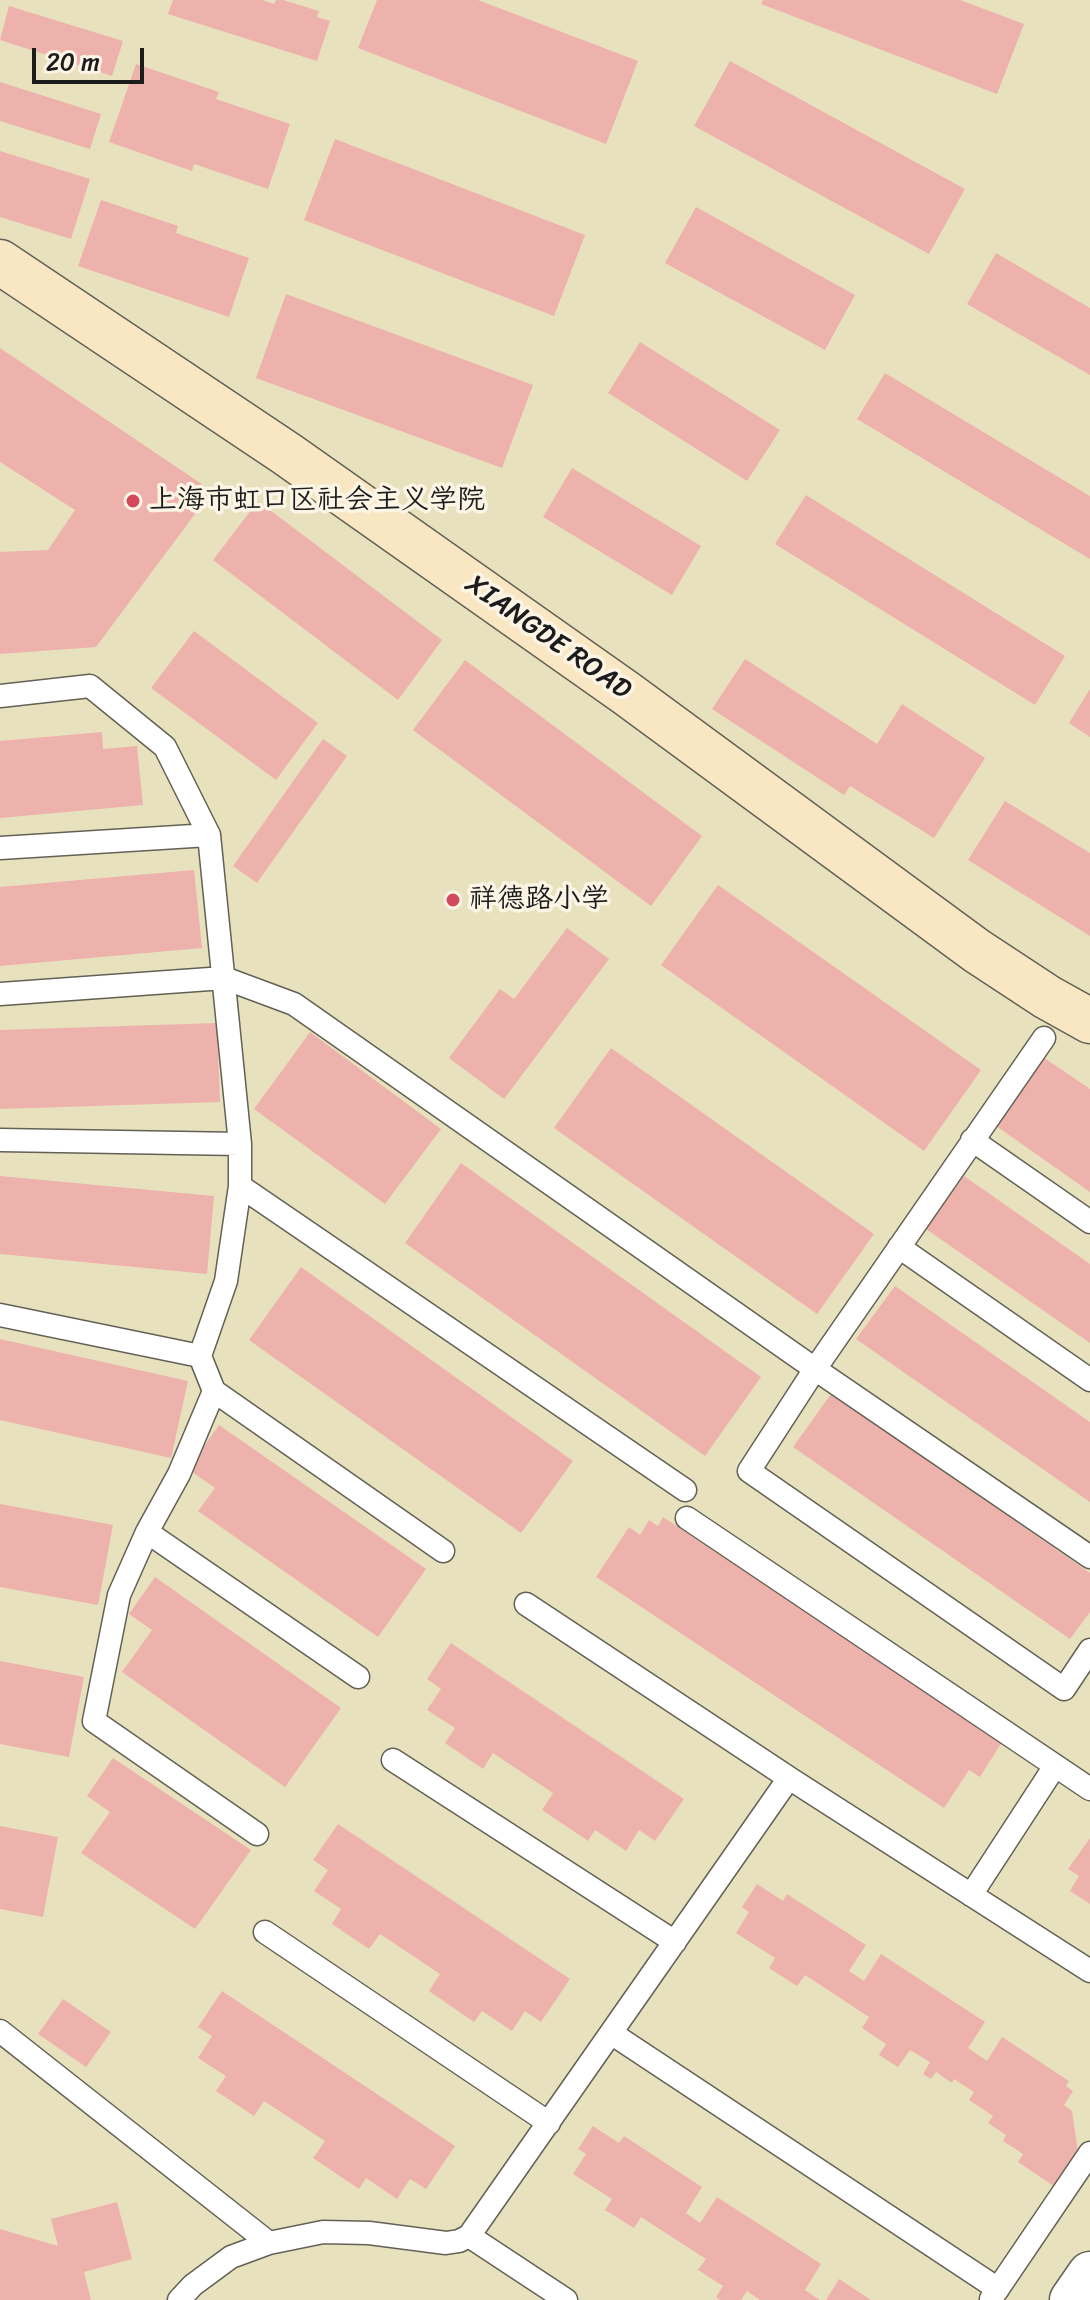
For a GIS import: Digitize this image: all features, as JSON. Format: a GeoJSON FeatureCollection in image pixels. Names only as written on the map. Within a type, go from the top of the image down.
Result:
{"type":"FeatureCollection","features":[{"type":"Feature","properties":{"kind":"street","name":"XIANGDE ROAD"},"geometry":{"type":"LineString","coordinates":[[0,262],[287,454],[600,675],[977,951],[1090,1021]]}},
{"type":"Feature","properties":{"kind":"street"},"geometry":{"type":"LineString","coordinates":[[1072,2300],[1090,2274]]}},
{"type":"Feature","properties":{"kind":"lane"},"geometry":{"type":"LineString","coordinates":[[0,696],[90,686],[165,747],[209,835],[240,1144],[240,1186],[226,1281],[200,1356],[214,1391],[443,1551]]}},
{"type":"Feature","properties":{"kind":"lane"},"geometry":{"type":"LineString","coordinates":[[0,848],[209,835]]}},
{"type":"Feature","properties":{"kind":"lane"},"geometry":{"type":"LineString","coordinates":[[0,994],[224,978],[294,1004],[815,1369],[1090,1557]]}},
{"type":"Feature","properties":{"kind":"lane"},"geometry":{"type":"LineString","coordinates":[[1044,1038],[815,1369],[749,1471],[1064,1689],[1090,1650]]}},
{"type":"Feature","properties":{"kind":"lane"},"geometry":{"type":"LineString","coordinates":[[0,1140],[240,1144]]}},
{"type":"Feature","properties":{"kind":"lane"},"geometry":{"type":"LineString","coordinates":[[972,1140],[1090,1222]]}},
{"type":"Feature","properties":{"kind":"lane"},"geometry":{"type":"LineString","coordinates":[[240,1186],[685,1490]]}},
{"type":"Feature","properties":{"kind":"lane"},"geometry":{"type":"LineString","coordinates":[[899,1247],[1090,1380]]}},
{"type":"Feature","properties":{"kind":"lane"},"geometry":{"type":"LineString","coordinates":[[0,1315],[200,1356]]}},
{"type":"Feature","properties":{"kind":"lane"},"geometry":{"type":"LineString","coordinates":[[214,1391],[179,1474],[147,1532],[119,1595],[94,1721],[257,1834]]}},
{"type":"Feature","properties":{"kind":"lane"},"geometry":{"type":"LineString","coordinates":[[687,1518],[1090,1789]]}},
{"type":"Feature","properties":{"kind":"lane"},"geometry":{"type":"LineString","coordinates":[[147,1532],[358,1677]]}},
{"type":"Feature","properties":{"kind":"lane"},"geometry":{"type":"LineString","coordinates":[[526,1604],[789,1778],[1090,1971]]}},
{"type":"Feature","properties":{"kind":"lane"},"geometry":{"type":"LineString","coordinates":[[393,1760],[675,1942]]}},
{"type":"Feature","properties":{"kind":"lane"},"geometry":{"type":"LineString","coordinates":[[971,1895],[1055,1766]]}},
{"type":"Feature","properties":{"kind":"lane"},"geometry":{"type":"LineString","coordinates":[[179,2300],[193,2285],[231,2257],[269,2243],[323,2232],[369,2233],[446,2243],[469,2236],[789,1778]]}},
{"type":"Feature","properties":{"kind":"lane"},"geometry":{"type":"LineString","coordinates":[[265,1932],[549,2123]]}},
{"type":"Feature","properties":{"kind":"lane"},"geometry":{"type":"LineString","coordinates":[[0,2031],[269,2243]]}},
{"type":"Feature","properties":{"kind":"lane"},"geometry":{"type":"LineString","coordinates":[[611,2033],[994,2295],[1090,2153]]}},
{"type":"Feature","properties":{"kind":"lane"},"geometry":{"type":"LineString","coordinates":[[469,2236],[566,2300]]}},
{"type":"Feature","properties":{"kind":"building"},"geometry":{"type":"Polygon","coordinates":[[[173,0],[262,0],[274,4],[276,0],[283,0],[319,11],[317,17],[330,21],[317,61],[168,14],[173,0]]]}},
{"type":"Feature","properties":{"kind":"building"},"geometry":{"type":"Polygon","coordinates":[[[377,0],[478,0],[638,61],[606,144],[358,48],[377,0]]]}},
{"type":"Feature","properties":{"kind":"building"},"geometry":{"type":"Polygon","coordinates":[[[763,0],[960,0],[1024,24],[997,94],[761,4],[763,0]]]}},
{"type":"Feature","properties":{"kind":"building"},"geometry":{"type":"Polygon","coordinates":[[[9,6],[123,41],[112,76],[0,40],[9,6]]]}},
{"type":"Feature","properties":{"kind":"building"},"geometry":{"type":"Polygon","coordinates":[[[730,61],[965,189],[929,254],[694,126],[730,61]]]}},
{"type":"Feature","properties":{"kind":"building"},"geometry":{"type":"Polygon","coordinates":[[[136,64],[219,92],[216,99],[290,124],[268,189],[194,164],[192,171],[109,142],[136,64]]]}},
{"type":"Feature","properties":{"kind":"building"},"geometry":{"type":"Polygon","coordinates":[[[0,82],[101,114],[90,149],[0,121],[0,82]]]}},
{"type":"Feature","properties":{"kind":"building"},"geometry":{"type":"Polygon","coordinates":[[[335,139],[585,235],[554,316],[304,220],[335,139]]]}},
{"type":"Feature","properties":{"kind":"building"},"geometry":{"type":"Polygon","coordinates":[[[0,151],[90,179],[71,239],[0,217],[0,151]]]}},
{"type":"Feature","properties":{"kind":"building"},"geometry":{"type":"Polygon","coordinates":[[[101,200],[178,226],[176,233],[249,258],[229,317],[78,266],[101,200]]]}},
{"type":"Feature","properties":{"kind":"building"},"geometry":{"type":"Polygon","coordinates":[[[696,207],[855,295],[825,350],[665,263],[696,207]]]}},
{"type":"Feature","properties":{"kind":"building"},"geometry":{"type":"Polygon","coordinates":[[[996,253],[1090,308],[1090,375],[967,304],[996,253]]]}},
{"type":"Feature","properties":{"kind":"building"},"geometry":{"type":"Polygon","coordinates":[[[286,294],[533,385],[502,468],[256,378],[286,294]]]}},
{"type":"Feature","properties":{"kind":"building"},"geometry":{"type":"Polygon","coordinates":[[[640,342],[780,430],[747,481],[608,393],[640,342]]]}},
{"type":"Feature","properties":{"kind":"building","name":"上海市虹口区社会主义学院"},"geometry":{"type":"Polygon","coordinates":[[[0,348],[212,491],[96,647],[0,654],[0,552],[48,550],[75,510],[0,462],[0,348]]]}},
{"type":"Feature","properties":{"kind":"building"},"geometry":{"type":"Polygon","coordinates":[[[885,373],[1090,496],[1090,559],[857,419],[885,373]]]}},
{"type":"Feature","properties":{"kind":"building"},"geometry":{"type":"Polygon","coordinates":[[[572,468],[701,546],[672,595],[543,517],[572,468]]]}},
{"type":"Feature","properties":{"kind":"building"},"geometry":{"type":"Polygon","coordinates":[[[806,495],[1065,656],[1035,705],[775,544],[806,495]]]}},
{"type":"Feature","properties":{"kind":"building"},"geometry":{"type":"Polygon","coordinates":[[[258,501],[442,640],[398,700],[213,560],[258,501]]]}},
{"type":"Feature","properties":{"kind":"building"},"geometry":{"type":"Polygon","coordinates":[[[194,631],[318,723],[276,780],[151,688],[194,631]]]}},
{"type":"Feature","properties":{"kind":"building"},"geometry":{"type":"Polygon","coordinates":[[[745,659],[877,744],[902,704],[985,758],[934,838],[850,786],[844,795],[712,709],[745,659]]]}},
{"type":"Feature","properties":{"kind":"building"},"geometry":{"type":"Polygon","coordinates":[[[465,660],[702,836],[651,906],[413,730],[465,660]]]}},
{"type":"Feature","properties":{"kind":"building"},"geometry":{"type":"Polygon","coordinates":[[[1090,689],[1090,737],[1069,723],[1090,689]]]}},
{"type":"Feature","properties":{"kind":"building"},"geometry":{"type":"Polygon","coordinates":[[[102,732],[103,749],[137,746],[143,805],[0,818],[0,741],[102,732]]]}},
{"type":"Feature","properties":{"kind":"building"},"geometry":{"type":"Polygon","coordinates":[[[323,739],[347,756],[257,883],[233,866],[323,739]]]}},
{"type":"Feature","properties":{"kind":"building"},"geometry":{"type":"Polygon","coordinates":[[[1005,801],[1090,853],[1090,936],[968,860],[1005,801]]]}},
{"type":"Feature","properties":{"kind":"building"},"geometry":{"type":"Polygon","coordinates":[[[194,870],[202,948],[0,966],[0,887],[194,870]]]}},
{"type":"Feature","properties":{"kind":"building"},"geometry":{"type":"Polygon","coordinates":[[[718,885],[981,1070],[924,1151],[661,965],[718,885]]]}},
{"type":"Feature","properties":{"kind":"building"},"geometry":{"type":"Polygon","coordinates":[[[567,928],[609,959],[504,1099],[449,1058],[500,989],[514,999],[567,928]]]}},
{"type":"Feature","properties":{"kind":"building"},"geometry":{"type":"Polygon","coordinates":[[[217,1023],[220,1102],[0,1109],[0,1030],[217,1023]]]}},
{"type":"Feature","properties":{"kind":"building"},"geometry":{"type":"Polygon","coordinates":[[[310,1032],[441,1129],[385,1204],[254,1109],[310,1032]]]}},
{"type":"Feature","properties":{"kind":"building"},"geometry":{"type":"Polygon","coordinates":[[[611,1048],[874,1234],[817,1314],[554,1128],[611,1048]]]}},
{"type":"Feature","properties":{"kind":"building"},"geometry":{"type":"Polygon","coordinates":[[[1040,1055],[1090,1089],[1090,1192],[992,1123],[1040,1055]]]}},
{"type":"Feature","properties":{"kind":"building"},"geometry":{"type":"Polygon","coordinates":[[[461,1163],[761,1377],[705,1456],[405,1243],[461,1163]]]}},
{"type":"Feature","properties":{"kind":"building"},"geometry":{"type":"Polygon","coordinates":[[[0,1176],[214,1196],[207,1274],[0,1254],[0,1176]]]}},
{"type":"Feature","properties":{"kind":"building"},"geometry":{"type":"Polygon","coordinates":[[[964,1176],[1090,1264],[1090,1343],[926,1229],[964,1176]]]}},
{"type":"Feature","properties":{"kind":"building"},"geometry":{"type":"Polygon","coordinates":[[[301,1267],[573,1461],[521,1533],[249,1340],[301,1267]]]}},
{"type":"Feature","properties":{"kind":"building"},"geometry":{"type":"Polygon","coordinates":[[[895,1286],[1090,1422],[1090,1502],[856,1339],[895,1286]]]}},
{"type":"Feature","properties":{"kind":"building"},"geometry":{"type":"Polygon","coordinates":[[[0,1339],[188,1381],[171,1458],[0,1420],[0,1339]]]}},
{"type":"Feature","properties":{"kind":"building"},"geometry":{"type":"Polygon","coordinates":[[[831,1394],[1090,1573],[1090,1612],[1070,1639],[793,1447],[831,1394]]]}},
{"type":"Feature","properties":{"kind":"building"},"geometry":{"type":"Polygon","coordinates":[[[219,1425],[426,1569],[378,1637],[198,1511],[215,1488],[188,1469],[219,1425]]]}},
{"type":"Feature","properties":{"kind":"building"},"geometry":{"type":"Polygon","coordinates":[[[0,1504],[113,1525],[98,1605],[0,1587],[0,1504]]]}},
{"type":"Feature","properties":{"kind":"building"},"geometry":{"type":"Polygon","coordinates":[[[663,1517],[1002,1742],[980,1777],[969,1770],[944,1808],[596,1577],[629,1527],[640,1535],[649,1520],[658,1526],[663,1517]]]}},
{"type":"Feature","properties":{"kind":"building"},"geometry":{"type":"Polygon","coordinates":[[[155,1577],[341,1708],[285,1787],[122,1672],[152,1630],[129,1614],[155,1577]]]}},
{"type":"Feature","properties":{"kind":"building"},"geometry":{"type":"Polygon","coordinates":[[[451,1643],[684,1799],[655,1841],[639,1830],[626,1851],[595,1830],[588,1841],[542,1810],[553,1793],[493,1753],[483,1769],[445,1743],[455,1728],[427,1710],[441,1689],[427,1679],[451,1643]]]}},
{"type":"Feature","properties":{"kind":"building"},"geometry":{"type":"Polygon","coordinates":[[[0,1661],[84,1677],[69,1757],[0,1744],[0,1661]]]}},
{"type":"Feature","properties":{"kind":"building"},"geometry":{"type":"Polygon","coordinates":[[[113,1758],[251,1850],[195,1929],[81,1853],[110,1812],[87,1796],[113,1758]]]}},
{"type":"Feature","properties":{"kind":"building"},"geometry":{"type":"Polygon","coordinates":[[[338,1824],[570,1979],[541,2022],[525,2011],[512,2031],[482,2011],[474,2022],[429,1991],[440,1974],[380,1934],[369,1949],[332,1924],[341,1909],[314,1891],[328,1870],[313,1860],[338,1824]]]}},
{"type":"Feature","properties":{"kind":"building"},"geometry":{"type":"Polygon","coordinates":[[[0,1826],[58,1837],[43,1917],[0,1909],[0,1826]]]}},
{"type":"Feature","properties":{"kind":"building"},"geometry":{"type":"Polygon","coordinates":[[[1090,1838],[1090,1904],[1070,1891],[1079,1876],[1068,1869],[1090,1838]]]}},
{"type":"Feature","properties":{"kind":"building"},"geometry":{"type":"Polygon","coordinates":[[[757,1884],[783,1901],[787,1894],[866,1945],[849,1971],[864,1981],[881,1954],[985,2022],[968,2048],[987,2061],[1002,2037],[1069,2081],[1066,2086],[1073,2091],[1064,2105],[1072,2111],[1078,2152],[1055,2187],[1018,2162],[1023,2154],[1003,2141],[1006,2135],[988,2123],[993,2116],[969,2100],[974,2092],[936,2072],[931,2079],[923,2074],[930,2062],[910,2050],[898,2067],[879,2055],[886,2044],[862,2028],[869,2017],[805,1975],[797,1986],[769,1968],[775,1958],[736,1933],[749,1912],[742,1907],[757,1884]]]}},
{"type":"Feature","properties":{"kind":"building"},"geometry":{"type":"Polygon","coordinates":[[[222,1991],[455,2146],[426,2189],[410,2179],[397,2199],[366,2178],[359,2189],[313,2158],[325,2141],[264,2101],[254,2116],[216,2091],[226,2076],[198,2058],[212,2036],[198,2027],[222,1991]]]}},
{"type":"Feature","properties":{"kind":"building"},"geometry":{"type":"Polygon","coordinates":[[[63,1999],[111,2032],[86,2067],[38,2034],[63,1999]]]}},
{"type":"Feature","properties":{"kind":"building"},"geometry":{"type":"Polygon","coordinates":[[[593,2126],[619,2143],[624,2136],[702,2187],[686,2213],[700,2223],[717,2197],[821,2264],[805,2290],[820,2300],[760,2300],[747,2291],[741,2300],[720,2300],[716,2297],[723,2286],[698,2270],[706,2259],[641,2217],[634,2228],[605,2210],[612,2199],[573,2174],[586,2154],[578,2149],[593,2126]]]}},
{"type":"Feature","properties":{"kind":"building"},"geometry":{"type":"Polygon","coordinates":[[[117,2202],[132,2259],[84,2272],[91,2300],[0,2300],[0,2229],[58,2246],[51,2219],[117,2202]]]}},
{"type":"Feature","properties":{"kind":"building"},"geometry":{"type":"Polygon","coordinates":[[[839,2279],[871,2300],[826,2300],[839,2279]]]}},
{"type":"Feature","properties":{"kind":"place","name":"上海市虹口区社会主义学院"},"geometry":{"type":"Point","coordinates":[133,501]}},
{"type":"Feature","properties":{"kind":"place","name":"祥德路小学"},"geometry":{"type":"Point","coordinates":[453,900]}}]}
